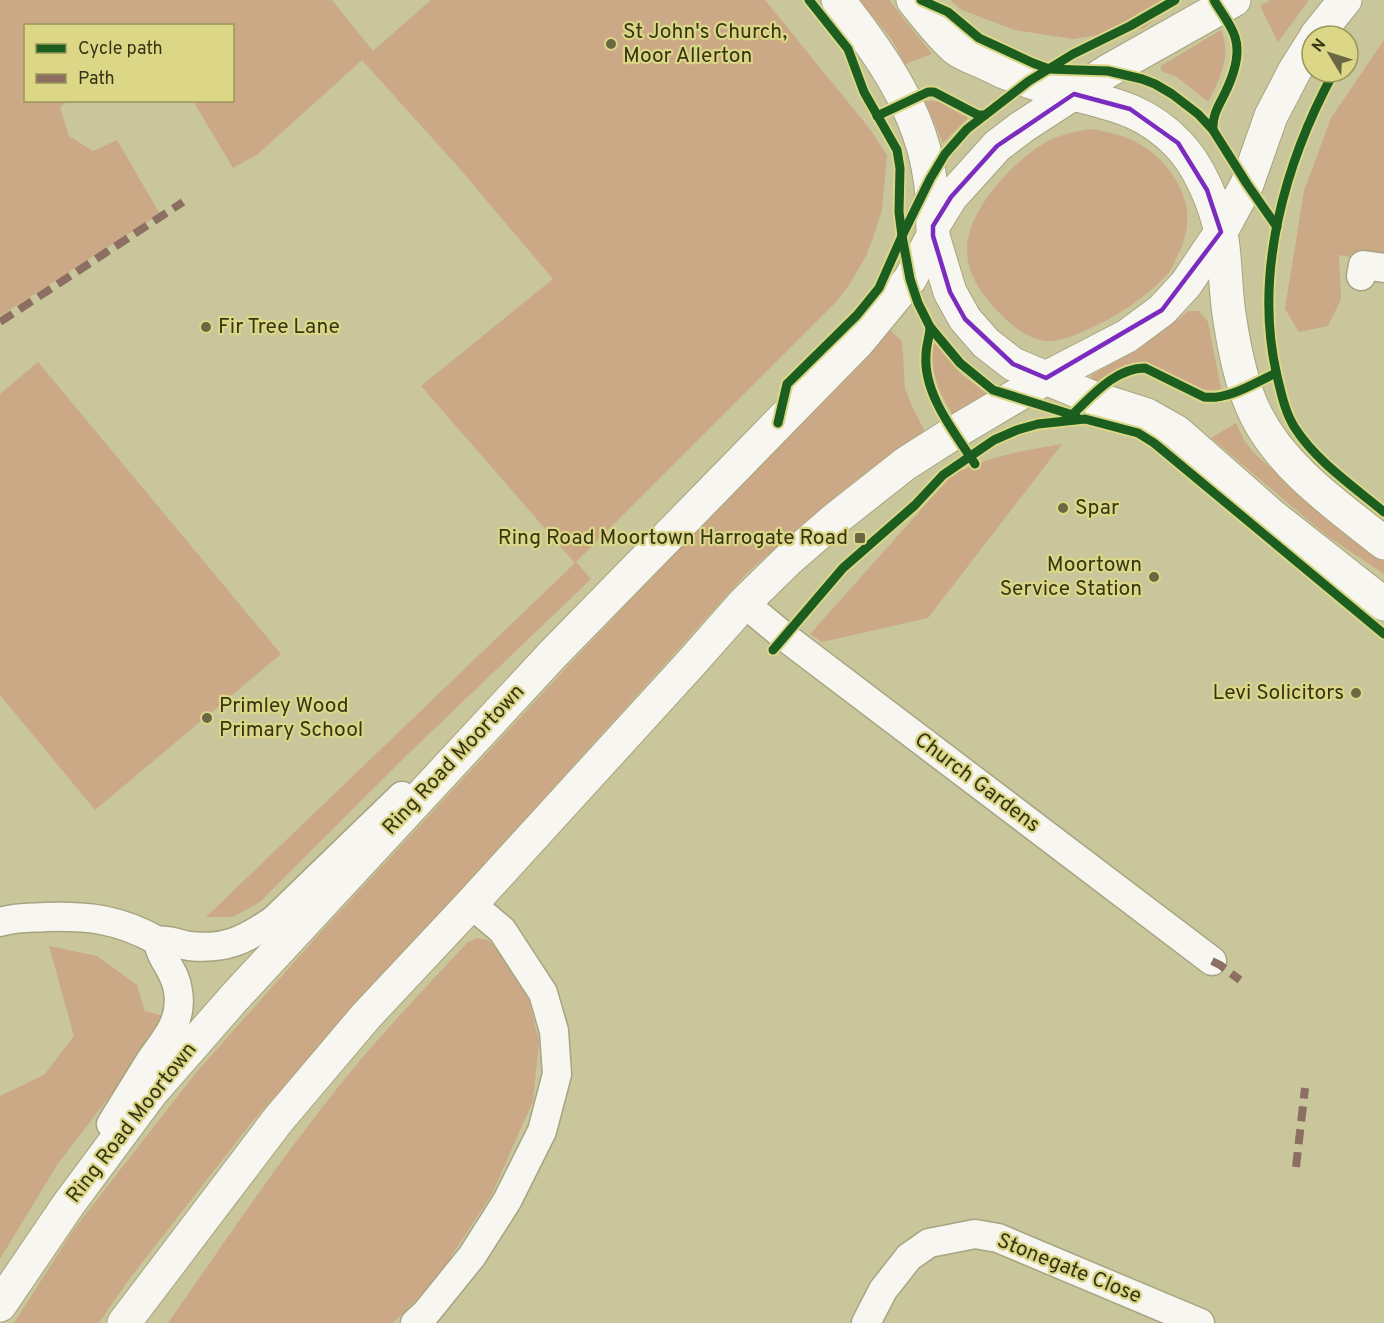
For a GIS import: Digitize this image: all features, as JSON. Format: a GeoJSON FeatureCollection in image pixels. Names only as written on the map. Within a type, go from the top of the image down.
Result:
{"type":"FeatureCollection","features":[{"type":"Feature","properties":{"kind":"highway"},"geometry":{"type":"LineString","coordinates":[[838,0],[872,43],[906,102],[918,132],[930,179],[933,231],[950,292],[965,318],[986,343],[1013,364],[1091,397],[1147,415],[1177,432],[1271,515],[1384,604]]}},
{"type":"Feature","properties":{"kind":"highway"},"geometry":{"type":"LineString","coordinates":[[913,0],[956,49],[992,67],[1029,81],[1130,109],[1152,122],[1178,143],[1194,164],[1207,190],[1221,232],[1229,314],[1245,387],[1256,415],[1270,440],[1289,461],[1331,500],[1384,543]]}},
{"type":"Feature","properties":{"kind":"highway"},"geometry":{"type":"LineString","coordinates":[[1074,94],[1169,35],[1234,0]]}},
{"type":"Feature","properties":{"kind":"highway"},"geometry":{"type":"LineString","coordinates":[[1326,24],[1345,0]]}},
{"type":"Feature","properties":{"kind":"highway"},"geometry":{"type":"LineString","coordinates":[[127,1321],[278,1120],[366,1016],[471,904],[744,603],[789,559],[905,464],[1046,378],[1126,336],[1162,310],[1186,284],[1221,232],[1247,184],[1271,116],[1300,62]]}},
{"type":"Feature","properties":{"kind":"highway","name":"Ring Road Moortown"},"geometry":{"type":"LineString","coordinates":[[0,1305],[68,1205],[151,1092],[242,990],[553,654],[858,342],[910,279],[951,197],[997,146],[1074,94]]}},
{"type":"Feature","properties":{"kind":"street","name":"Church Gardens"},"geometry":{"type":"LineString","coordinates":[[744,603],[785,637],[1212,961]]}},
{"type":"Feature","properties":{"kind":"street"},"geometry":{"type":"LineString","coordinates":[[0,922],[13,918],[82,916],[111,921],[137,929],[158,941],[169,939],[186,946],[211,948],[230,945],[254,934],[274,919],[553,654]]}},
{"type":"Feature","properties":{"kind":"street"},"geometry":{"type":"LineString","coordinates":[[415,1323],[426,1313],[472,1256],[507,1201],[542,1131],[557,1074],[554,1031],[543,993],[502,930],[471,904]]}},
{"type":"Feature","properties":{"kind":"street"},"geometry":{"type":"LineString","coordinates":[[0,1305],[151,1060],[167,1040],[176,1021],[180,1004],[178,988],[175,975],[159,952],[158,941]]}},
{"type":"Feature","properties":{"kind":"street","name":"Stonegate Close"},"geometry":{"type":"LineString","coordinates":[[866,1323],[883,1290],[909,1257],[929,1243],[975,1234],[998,1238],[1200,1323]]}},
{"type":"Feature","properties":{"kind":"highlighted area"},"geometry":{"type":"Polygon","coordinates":[[[1074,94],[1130,109],[1178,143],[1207,190],[1221,232],[1162,310],[1046,378],[1013,364],[965,319],[950,292],[933,236],[933,226],[951,197],[997,146],[1074,94]]]}},
{"type":"Feature","properties":{"kind":"shaded area"},"geometry":{"type":"Polygon","coordinates":[[[0,0],[332,0],[373,51],[431,0],[765,0],[869,128],[887,155],[882,210],[874,235],[866,256],[836,302],[576,562],[591,579],[407,755],[260,902],[233,917],[206,917],[575,563],[421,386],[553,279],[460,169],[362,60],[258,154],[233,168],[194,102],[234,102],[234,24],[24,24],[24,102],[67,102],[60,107],[69,136],[93,151],[117,140],[160,214],[0,316],[0,0]]]}},
{"type":"Feature","properties":{"kind":"shaded area"},"geometry":{"type":"Polygon","coordinates":[[[860,0],[889,0],[932,54],[905,64],[892,40],[860,0]]]}},
{"type":"Feature","properties":{"kind":"shaded area"},"geometry":{"type":"Polygon","coordinates":[[[950,0],[1179,0],[1144,28],[1073,39],[1015,30],[962,10],[950,0]]]}},
{"type":"Feature","properties":{"kind":"shaded area"},"geometry":{"type":"Polygon","coordinates":[[[1270,0],[1309,0],[1278,42],[1260,6],[1270,0]]]}},
{"type":"Feature","properties":{"kind":"shaded area"},"geometry":{"type":"Polygon","coordinates":[[[1221,30],[1225,58],[1220,76],[1208,102],[1177,77],[1161,71],[1161,66],[1221,30]]]}},
{"type":"Feature","properties":{"kind":"shaded area"},"geometry":{"type":"Polygon","coordinates":[[[1384,40],[1384,263],[1339,255],[1341,299],[1328,326],[1299,332],[1285,309],[1304,191],[1331,118],[1354,84],[1360,84],[1360,75],[1384,40]]]}},
{"type":"Feature","properties":{"kind":"shaded area"},"geometry":{"type":"Polygon","coordinates":[[[925,101],[938,101],[968,118],[943,143],[925,101]]]}},
{"type":"Feature","properties":{"kind":"shaded area"},"geometry":{"type":"Polygon","coordinates":[[[1092,129],[1125,137],[1144,147],[1162,161],[1176,180],[1185,201],[1186,233],[1170,271],[1134,303],[1076,335],[1051,341],[1040,340],[1013,325],[980,290],[968,261],[969,234],[975,218],[995,187],[1021,160],[1048,141],[1070,133],[1092,129]]]}},
{"type":"Feature","properties":{"kind":"shaded area"},"geometry":{"type":"Polygon","coordinates":[[[1189,311],[1199,311],[1208,322],[1221,389],[1212,390],[1193,386],[1145,363],[1126,365],[1097,382],[1092,379],[1093,374],[1138,349],[1189,311]]]}},
{"type":"Feature","properties":{"kind":"shaded area"},"geometry":{"type":"Polygon","coordinates":[[[890,330],[902,341],[905,389],[925,432],[885,458],[842,491],[747,573],[252,1122],[130,1278],[99,1323],[14,1323],[74,1229],[195,1074],[319,934],[579,654],[806,415],[855,371],[890,330]]]}},
{"type":"Feature","properties":{"kind":"shaded area"},"geometry":{"type":"Polygon","coordinates":[[[936,344],[960,373],[987,394],[953,415],[943,398],[934,374],[932,345],[936,344]]]}},
{"type":"Feature","properties":{"kind":"shaded area"},"geometry":{"type":"Polygon","coordinates":[[[38,362],[281,654],[95,810],[0,695],[0,394],[38,362]]]}},
{"type":"Feature","properties":{"kind":"shaded area"},"geometry":{"type":"Polygon","coordinates":[[[1236,423],[1244,440],[1254,453],[1352,537],[1384,556],[1384,574],[1327,536],[1211,438],[1236,423]]]}},
{"type":"Feature","properties":{"kind":"shaded area"},"geometry":{"type":"Polygon","coordinates":[[[1062,444],[928,618],[822,642],[810,634],[953,474],[993,458],[1062,444]]]}},
{"type":"Feature","properties":{"kind":"shaded area"},"geometry":{"type":"Polygon","coordinates":[[[476,938],[488,940],[506,956],[524,981],[539,1041],[533,1101],[492,1194],[435,1281],[393,1323],[168,1323],[273,1173],[339,1086],[418,995],[467,943],[476,938]]]}},
{"type":"Feature","properties":{"kind":"shaded area"},"geometry":{"type":"Polygon","coordinates":[[[49,946],[97,956],[137,985],[145,1011],[164,1016],[144,1051],[57,1165],[0,1259],[0,1096],[44,1075],[74,1036],[49,946]]]}},
{"type":"Feature","properties":{"kind":"marked path"},"geometry":{"type":"LineString","coordinates":[[0,322],[183,202]]}},
{"type":"Feature","properties":{"kind":"marked path"},"geometry":{"type":"LineString","coordinates":[[1212,961],[1240,980]]}},
{"type":"Feature","properties":{"kind":"marked path"},"geometry":{"type":"LineString","coordinates":[[1296,1167],[1305,1088]]}},
{"type":"Feature","properties":{"kind":"cycle path"},"geometry":{"type":"LineString","coordinates":[[809,0],[848,49],[864,92],[897,150],[900,168],[899,212],[910,279],[918,303],[930,327],[960,363],[993,390],[1076,416]]}},
{"type":"Feature","properties":{"kind":"cycle path"},"geometry":{"type":"LineString","coordinates":[[921,0],[948,12],[979,38],[1049,69],[1108,71],[1142,79],[1172,94],[1198,114],[1213,130],[1277,227]]}},
{"type":"Feature","properties":{"kind":"cycle path"},"geometry":{"type":"LineString","coordinates":[[778,423],[787,384],[857,315],[879,288],[930,179],[945,154],[967,129],[1029,81],[1073,54],[1130,26],[1175,0]]}},
{"type":"Feature","properties":{"kind":"cycle path"},"geometry":{"type":"LineString","coordinates":[[1213,130],[1214,116],[1233,74],[1237,51],[1233,32],[1214,0]]}},
{"type":"Feature","properties":{"kind":"cycle path"},"geometry":{"type":"LineString","coordinates":[[1328,84],[1301,143],[1278,220],[1269,298],[1271,337],[1282,396],[1295,428],[1325,463],[1384,512]]}},
{"type":"Feature","properties":{"kind":"cycle path"},"geometry":{"type":"LineString","coordinates":[[877,116],[928,92],[934,92],[978,115],[985,115]]}},
{"type":"Feature","properties":{"kind":"cycle path"},"geometry":{"type":"LineString","coordinates":[[930,327],[926,355],[926,370],[930,384],[942,412],[975,464]]}},
{"type":"Feature","properties":{"kind":"cycle path"},"geometry":{"type":"LineString","coordinates":[[1066,418],[1105,384],[1134,369],[1145,368],[1204,397],[1223,396],[1276,373]]}},
{"type":"Feature","properties":{"kind":"cycle path"},"geometry":{"type":"LineString","coordinates":[[773,650],[843,568],[915,505],[943,475],[994,440],[1017,430],[1038,424],[1085,419],[1138,433],[1154,443],[1384,634]]}},
{"type":"Feature","properties":{"kind":"place","name":"St John's Church, Moor Allerton"},"geometry":{"type":"Point","coordinates":[611,44]}},
{"type":"Feature","properties":{"kind":"place","name":"Fir Tree Lane"},"geometry":{"type":"Point","coordinates":[206,327]}},
{"type":"Feature","properties":{"kind":"place","name":"Spar"},"geometry":{"type":"Point","coordinates":[1063,508]}},
{"type":"Feature","properties":{"kind":"place","name":"Ring Road Moortown Harrogate Road"},"geometry":{"type":"Point","coordinates":[860,538]}},
{"type":"Feature","properties":{"kind":"place","name":"Moortown Service Station"},"geometry":{"type":"Point","coordinates":[1154,577]}},
{"type":"Feature","properties":{"kind":"place","name":"Levi Solicitors"},"geometry":{"type":"Point","coordinates":[1356,693]}},
{"type":"Feature","properties":{"kind":"place","name":"Primley Wood Primary School"},"geometry":{"type":"Point","coordinates":[207,718]}}]}
